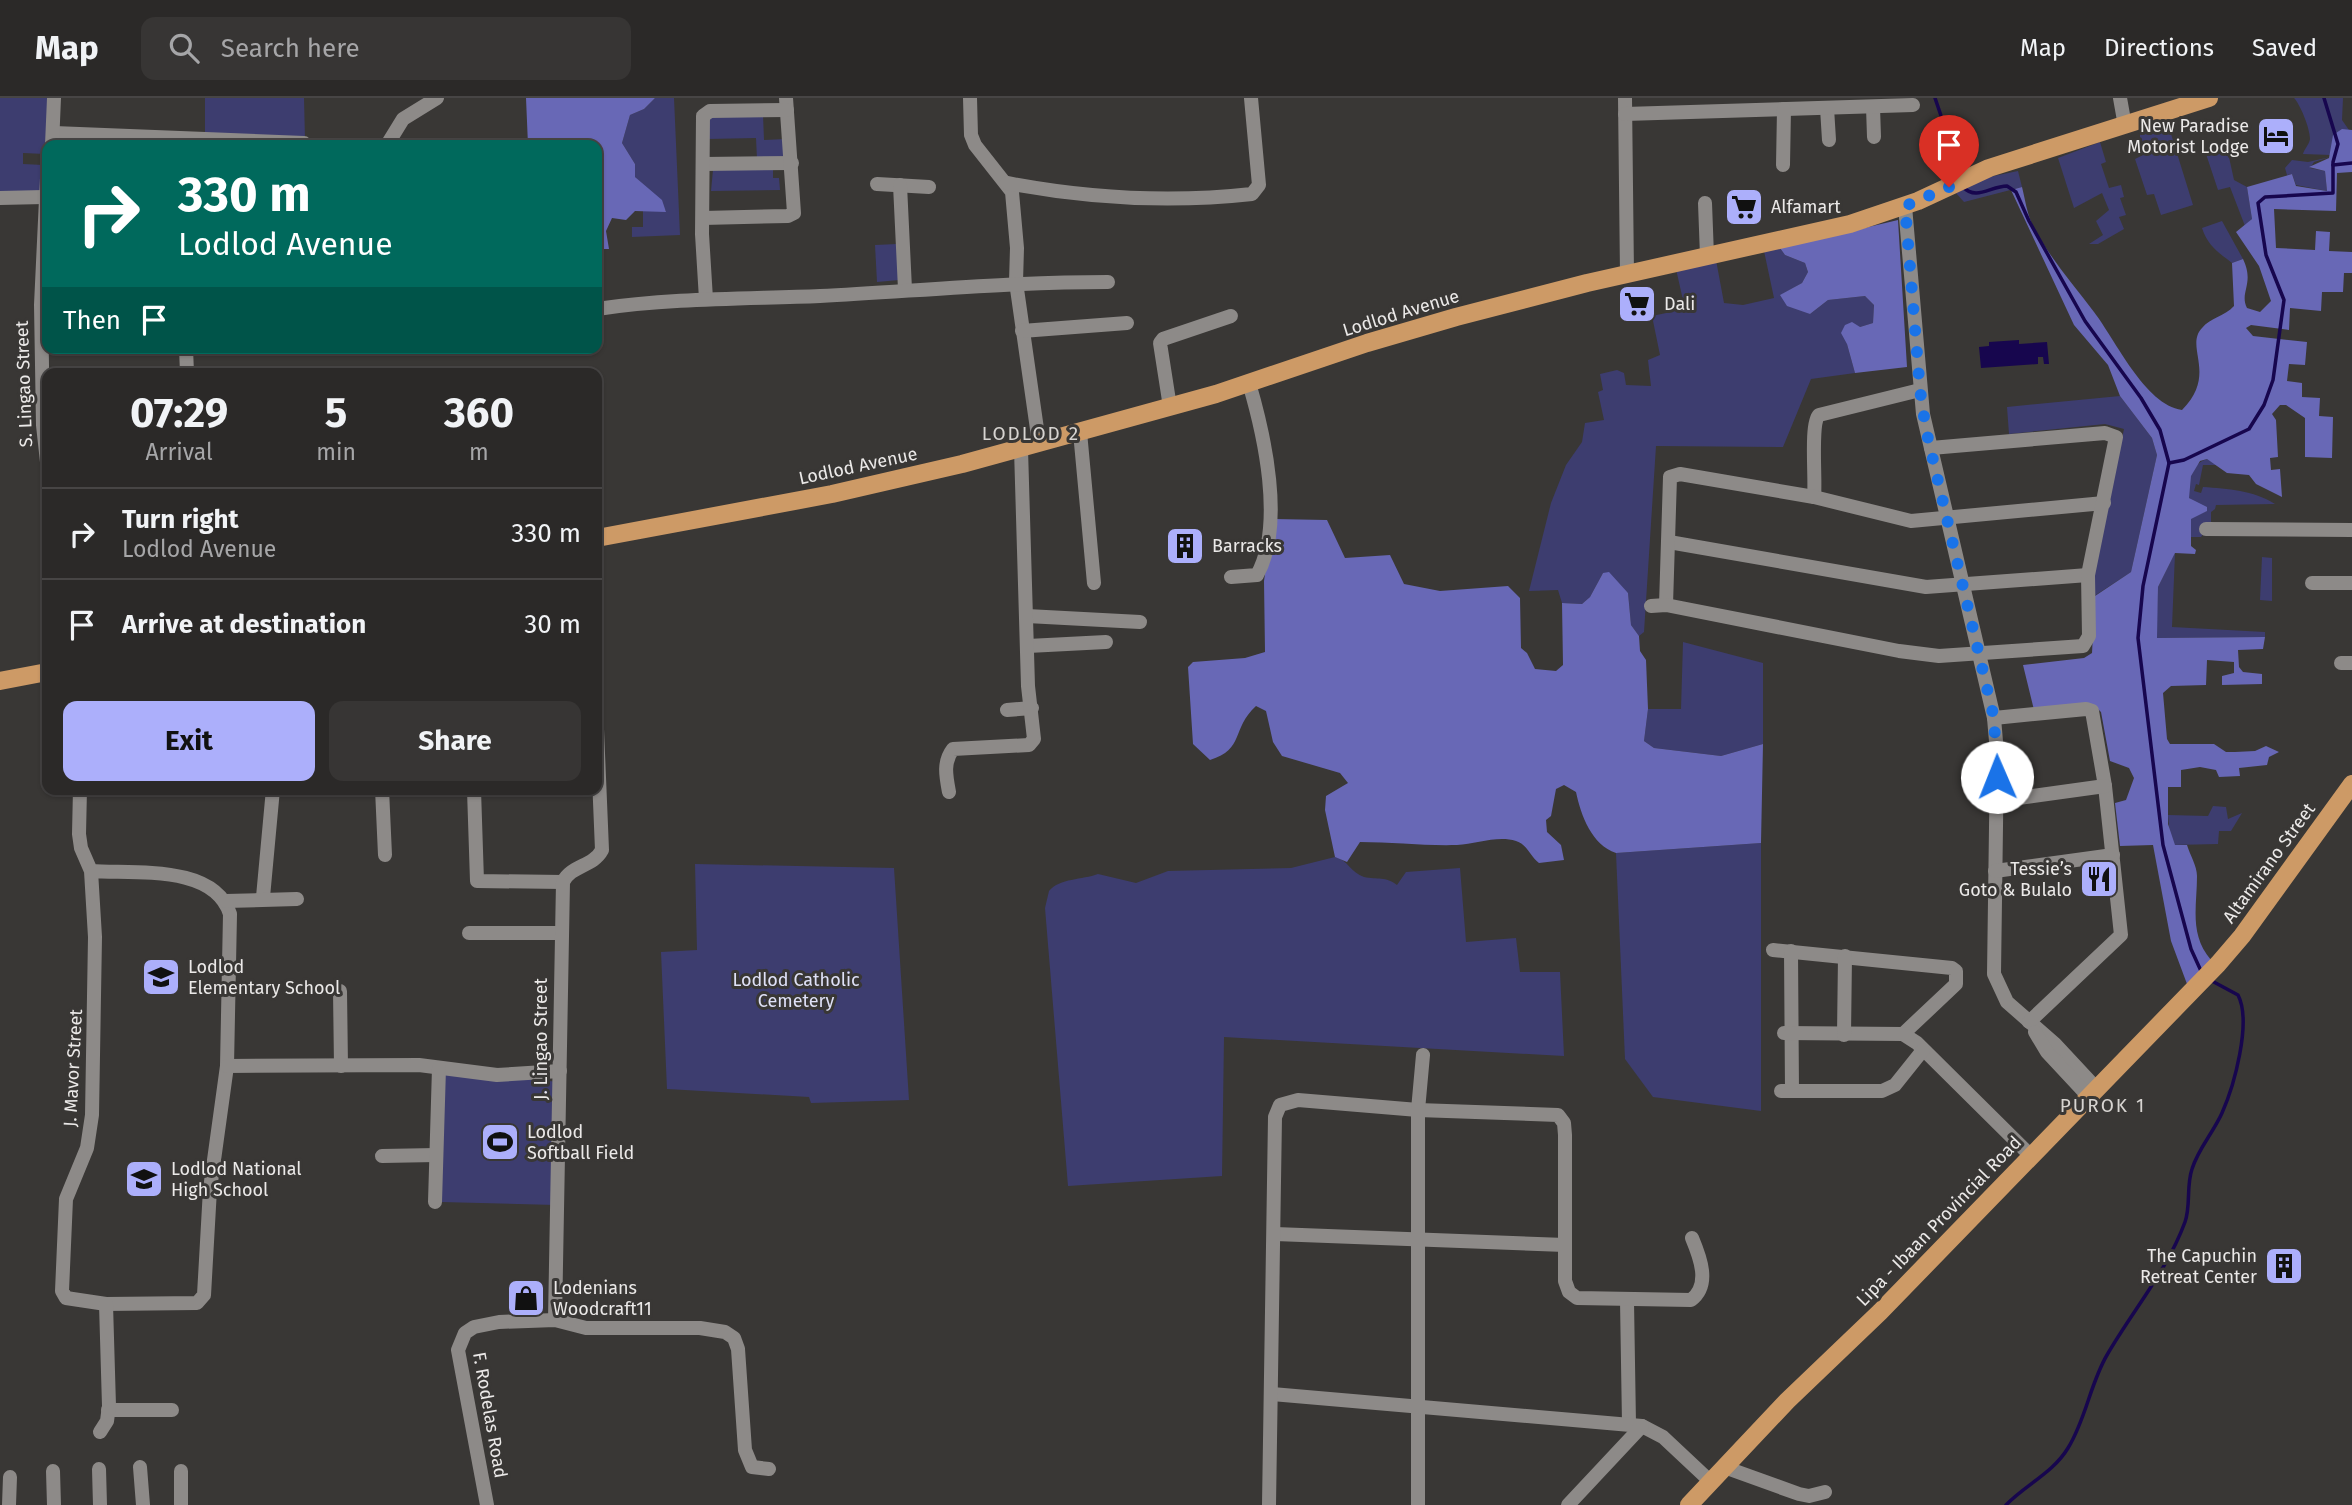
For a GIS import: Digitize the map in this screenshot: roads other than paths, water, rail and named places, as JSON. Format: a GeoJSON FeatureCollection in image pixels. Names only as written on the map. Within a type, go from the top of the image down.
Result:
{"type":"FeatureCollection","features":[{"type":"Feature","properties":{"kind":"main road","name":"Lodlod Avenue"},"geometry":{"type":"LineString","coordinates":[[602,537],[859,488],[1021,449],[1170,407],[1456,317],[1627,274],[1850,223],[1905,206],[1969,177],[2201,99]]}},
{"type":"Feature","properties":{"kind":"main road"},"geometry":{"type":"LineString","coordinates":[[0,681],[42,673]]}},
{"type":"Feature","properties":{"kind":"main road","name":"Altamirano Street"},"geometry":{"type":"LineString","coordinates":[[2218,964],[2252,923],[2352,784]]}},
{"type":"Feature","properties":{"kind":"main road","name":"Lipa - Ibaan Provincial Road"},"geometry":{"type":"LineString","coordinates":[[1689,1505],[2218,964]]}},
{"type":"Feature","properties":{"kind":"street"},"geometry":{"type":"LineString","coordinates":[[54,98],[53,139],[79,140]]}},
{"type":"Feature","properties":{"kind":"street"},"geometry":{"type":"LineString","coordinates":[[390,140],[403,119],[437,98]]}},
{"type":"Feature","properties":{"kind":"street"},"geometry":{"type":"LineString","coordinates":[[970,98],[971,135],[975,145],[1012,192],[1016,229],[1016,282],[1039,443]]}},
{"type":"Feature","properties":{"kind":"street"},"geometry":{"type":"LineString","coordinates":[[1007,183],[1035,189],[1194,201],[1251,194],[1259,185],[1251,98]]}},
{"type":"Feature","properties":{"kind":"street"},"geometry":{"type":"LineString","coordinates":[[1625,98],[1627,274]]}},
{"type":"Feature","properties":{"kind":"street"},"geometry":{"type":"LineString","coordinates":[[2120,98],[2125,126]]}},
{"type":"Feature","properties":{"kind":"street"},"geometry":{"type":"LineString","coordinates":[[703,218],[793,214],[796,204],[787,104],[734,104],[704,114],[703,218],[706,299]]}},
{"type":"Feature","properties":{"kind":"street"},"geometry":{"type":"LineString","coordinates":[[1625,114],[1913,105]]}},
{"type":"Feature","properties":{"kind":"street"},"geometry":{"type":"LineString","coordinates":[[1873,107],[1874,137]]}},
{"type":"Feature","properties":{"kind":"street"},"geometry":{"type":"LineString","coordinates":[[1827,108],[1829,140]]}},
{"type":"Feature","properties":{"kind":"street"},"geometry":{"type":"LineString","coordinates":[[1783,109],[1783,165]]}},
{"type":"Feature","properties":{"kind":"street"},"geometry":{"type":"LineString","coordinates":[[704,164],[792,163]]}},
{"type":"Feature","properties":{"kind":"street"},"geometry":{"type":"LineString","coordinates":[[877,184],[929,187]]}},
{"type":"Feature","properties":{"kind":"street"},"geometry":{"type":"LineString","coordinates":[[900,185],[905,289]]}},
{"type":"Feature","properties":{"kind":"street"},"geometry":{"type":"LineString","coordinates":[[0,198],[42,197]]}},
{"type":"Feature","properties":{"kind":"street"},"geometry":{"type":"LineString","coordinates":[[1705,203],[1707,256]]}},
{"type":"Feature","properties":{"kind":"street"},"geometry":{"type":"LineString","coordinates":[[1905,206],[1920,390],[1994,718],[1997,801],[1994,974],[2007,1002],[2029,1022],[2047,1052],[2092,1092]]}},
{"type":"Feature","properties":{"kind":"street"},"geometry":{"type":"LineString","coordinates":[[602,309],[706,299],[1016,282],[1108,282]]}},
{"type":"Feature","properties":{"kind":"street"},"geometry":{"type":"LineString","coordinates":[[1170,407],[1160,343],[1163,339],[1198,325],[1231,316]]}},
{"type":"Feature","properties":{"kind":"street"},"geometry":{"type":"LineString","coordinates":[[1022,331],[1128,323]]}},
{"type":"Feature","properties":{"kind":"street"},"geometry":{"type":"LineString","coordinates":[[1231,577],[1257,575],[1267,548],[1268,459],[1248,383]]}},
{"type":"Feature","properties":{"kind":"street"},"geometry":{"type":"LineString","coordinates":[[1814,497],[1815,419],[1826,412],[1853,404],[1920,390]]}},
{"type":"Feature","properties":{"kind":"street"},"geometry":{"type":"LineString","coordinates":[[1080,432],[1094,583]]}},
{"type":"Feature","properties":{"kind":"street"},"geometry":{"type":"LineString","coordinates":[[1651,606],[1666,605],[1899,651],[1939,656],[2083,646],[2089,636],[2088,575],[2117,440],[2110,433],[1931,448]]}},
{"type":"Feature","properties":{"kind":"street"},"geometry":{"type":"LineString","coordinates":[[949,792],[945,774],[948,756],[954,749],[1028,745],[1035,737],[1028,646],[1021,449]]}},
{"type":"Feature","properties":{"kind":"street"},"geometry":{"type":"LineString","coordinates":[[1666,605],[1670,477],[1679,474],[1814,497],[1911,521],[2104,503]]}},
{"type":"Feature","properties":{"kind":"street"},"geometry":{"type":"LineString","coordinates":[[2206,529],[2352,530]]}},
{"type":"Feature","properties":{"kind":"street"},"geometry":{"type":"LineString","coordinates":[[1669,542],[1926,587],[2088,575]]}},
{"type":"Feature","properties":{"kind":"street"},"geometry":{"type":"LineString","coordinates":[[2312,583],[2352,583]]}},
{"type":"Feature","properties":{"kind":"street"},"geometry":{"type":"LineString","coordinates":[[1027,615],[1140,622]]}},
{"type":"Feature","properties":{"kind":"street"},"geometry":{"type":"LineString","coordinates":[[1028,646],[1106,642]]}},
{"type":"Feature","properties":{"kind":"street"},"geometry":{"type":"LineString","coordinates":[[1007,710],[1032,708]]}},
{"type":"Feature","properties":{"kind":"street"},"geometry":{"type":"LineString","coordinates":[[1994,718],[2085,709],[2092,711],[2113,855],[2121,935],[2029,1022]]}},
{"type":"Feature","properties":{"kind":"street"},"geometry":{"type":"LineString","coordinates":[[1997,801],[2105,786]]}},
{"type":"Feature","properties":{"kind":"street","name":"J. Mavor Street"},"geometry":{"type":"LineString","coordinates":[[80,795],[81,848],[91,872],[96,937],[92,1115],[88,1148],[66,1199],[62,1291],[66,1298],[106,1304],[197,1303],[204,1294],[210,1189],[226,1066]]}},
{"type":"Feature","properties":{"kind":"street"},"geometry":{"type":"LineString","coordinates":[[263,897],[272,795]]}},
{"type":"Feature","properties":{"kind":"street"},"geometry":{"type":"LineString","coordinates":[[383,795],[385,856]]}},
{"type":"Feature","properties":{"kind":"street"},"geometry":{"type":"LineString","coordinates":[[474,795],[477,881],[564,882],[571,873],[598,858],[602,850],[600,795]]}},
{"type":"Feature","properties":{"kind":"street"},"geometry":{"type":"LineString","coordinates":[[1994,871],[2113,855]]}},
{"type":"Feature","properties":{"kind":"street"},"geometry":{"type":"LineString","coordinates":[[91,872],[186,877],[207,885],[226,901],[230,914],[226,1066],[439,1068],[497,1075],[560,1071]]}},
{"type":"Feature","properties":{"kind":"street","name":"J. Lingao Street"},"geometry":{"type":"LineString","coordinates":[[555,1320],[560,933],[564,882]]}},
{"type":"Feature","properties":{"kind":"street"},"geometry":{"type":"LineString","coordinates":[[226,901],[263,897],[297,899]]}},
{"type":"Feature","properties":{"kind":"street"},"geometry":{"type":"LineString","coordinates":[[469,933],[560,933]]}},
{"type":"Feature","properties":{"kind":"street"},"geometry":{"type":"LineString","coordinates":[[1773,950],[1952,968],[1956,971],[1956,984],[1903,1034]]}},
{"type":"Feature","properties":{"kind":"street"},"geometry":{"type":"LineString","coordinates":[[1791,951],[1786,1091],[1882,1091],[1895,1085],[1923,1050]]}},
{"type":"Feature","properties":{"kind":"street"},"geometry":{"type":"LineString","coordinates":[[1844,1035],[1845,956]]}},
{"type":"Feature","properties":{"kind":"street"},"geometry":{"type":"LineString","coordinates":[[340,991],[341,1066]]}},
{"type":"Feature","properties":{"kind":"street"},"geometry":{"type":"LineString","coordinates":[[1787,1033],[1903,1034],[1923,1050],[2031,1156]]}},
{"type":"Feature","properties":{"kind":"street"},"geometry":{"type":"LineString","coordinates":[[1418,1505],[1418,1110],[1423,1055]]}},
{"type":"Feature","properties":{"kind":"street"},"geometry":{"type":"LineString","coordinates":[[435,1202],[439,1068]]}},
{"type":"Feature","properties":{"kind":"street"},"geometry":{"type":"LineString","coordinates":[[1269,1505],[1275,1117],[1280,1105],[1298,1100],[1418,1110],[1558,1115],[1564,1123],[1565,1135],[1565,1281],[1572,1296],[1584,1300],[1686,1301],[1696,1297],[1701,1287],[1702,1268],[1692,1238]]}},
{"type":"Feature","properties":{"kind":"street"},"geometry":{"type":"LineString","coordinates":[[382,1156],[436,1155]]}},
{"type":"Feature","properties":{"kind":"street"},"geometry":{"type":"LineString","coordinates":[[1275,1234],[1564,1245]]}},
{"type":"Feature","properties":{"kind":"street"},"geometry":{"type":"LineString","coordinates":[[1568,1505],[1635,1425],[1628,1301]]}},
{"type":"Feature","properties":{"kind":"street"},"geometry":{"type":"LineString","coordinates":[[100,1432],[107,1421],[108,1410],[106,1304]]}},
{"type":"Feature","properties":{"kind":"street"},"geometry":{"type":"LineString","coordinates":[[555,1320],[586,1328],[700,1328],[725,1332],[734,1338],[738,1349],[745,1450],[752,1467],[769,1469]]}},
{"type":"Feature","properties":{"kind":"street","name":"F. Rodelas Road"},"geometry":{"type":"LineString","coordinates":[[487,1505],[459,1364],[459,1341],[474,1327],[499,1322],[555,1320]]}},
{"type":"Feature","properties":{"kind":"street"},"geometry":{"type":"LineString","coordinates":[[1272,1394],[1635,1425],[1662,1437],[1710,1482]]}},
{"type":"Feature","properties":{"kind":"street"},"geometry":{"type":"LineString","coordinates":[[108,1410],[172,1410]]}},
{"type":"Feature","properties":{"kind":"street"},"geometry":{"type":"LineString","coordinates":[[140,1467],[143,1505]]}},
{"type":"Feature","properties":{"kind":"street"},"geometry":{"type":"LineString","coordinates":[[1724,1467],[1798,1494],[1809,1496],[1825,1492]]}},
{"type":"Feature","properties":{"kind":"street"},"geometry":{"type":"LineString","coordinates":[[99,1469],[100,1505]]}},
{"type":"Feature","properties":{"kind":"street"},"geometry":{"type":"LineString","coordinates":[[53,1471],[54,1505]]}},
{"type":"Feature","properties":{"kind":"street"},"geometry":{"type":"LineString","coordinates":[[181,1471],[181,1505]]}},
{"type":"Feature","properties":{"kind":"street"},"geometry":{"type":"LineString","coordinates":[[9,1505],[10,1477]]}},
{"type":"Feature","properties":{"kind":"waterway"},"geometry":{"type":"LineString","coordinates":[[1935,98],[1954,154],[1957,178]]}},
{"type":"Feature","properties":{"kind":"waterway"},"geometry":{"type":"LineString","coordinates":[[2169,463],[2184,460],[2249,429],[2264,405],[2273,380],[2284,300],[2266,255],[2258,203],[2265,197],[2333,193],[2333,162],[2338,144],[2324,98]]}},
{"type":"Feature","properties":{"kind":"waterway"},"geometry":{"type":"LineString","coordinates":[[2333,165],[2352,163]]}},
{"type":"Feature","properties":{"kind":"waterway"},"geometry":{"type":"LineString","coordinates":[[1963,187],[1978,193],[2007,186],[2016,192],[2029,221],[2085,321],[2141,398],[2160,430],[2169,463],[2143,586],[2138,638],[2163,845],[2191,949],[2201,971]]}},
{"type":"Feature","properties":{"kind":"waterway"},"geometry":{"type":"LineString","coordinates":[[2006,1505],[2055,1465],[2068,1448],[2101,1366],[2178,1240],[2188,1209],[2192,1169],[2227,1101],[2240,1054],[2243,1021],[2238,995],[2212,981]]}},
{"type":"Feature","properties":{"kind":"place","name":"New Paradise Motorist Lodge"},"geometry":{"type":"Point","coordinates":[2276,136]}},
{"type":"Feature","properties":{"kind":"place","name":"Alfamart"},"geometry":{"type":"Point","coordinates":[1744,207]}},
{"type":"Feature","properties":{"kind":"place","name":"Dali"},"geometry":{"type":"Point","coordinates":[1637,304]}},
{"type":"Feature","properties":{"kind":"place","name":"Barracks"},"geometry":{"type":"Point","coordinates":[1185,546]}},
{"type":"Feature","properties":{"kind":"place","name":"Tessie’s Goto & Bulalo"},"geometry":{"type":"Point","coordinates":[2099,879]}},
{"type":"Feature","properties":{"kind":"place","name":"Lodlod Elementary School"},"geometry":{"type":"Point","coordinates":[161,977]}},
{"type":"Feature","properties":{"kind":"place","name":"Lodlod Softball Field"},"geometry":{"type":"Point","coordinates":[500,1142]}},
{"type":"Feature","properties":{"kind":"place","name":"Lodlod National High School"},"geometry":{"type":"Point","coordinates":[144,1179]}},
{"type":"Feature","properties":{"kind":"place","name":"The Capuchin Retreat Center"},"geometry":{"type":"Point","coordinates":[2284,1266]}},
{"type":"Feature","properties":{"kind":"place","name":"Lodenians Woodcraft11"},"geometry":{"type":"Point","coordinates":[526,1298]}},
{"type":"Feature","properties":{"kind":"district","name":"LODLOD 2"},"geometry":{"type":"Point","coordinates":[1031,433]}},
{"type":"Feature","properties":{"kind":"district","name":"PUROK 1"},"geometry":{"type":"Point","coordinates":[2103,1105]}},
{"type":"Feature","properties":{"kind":"park label","name":"Lodlod Catholic Cemetery"},"geometry":{"type":"Point","coordinates":[796,990]}}]}
